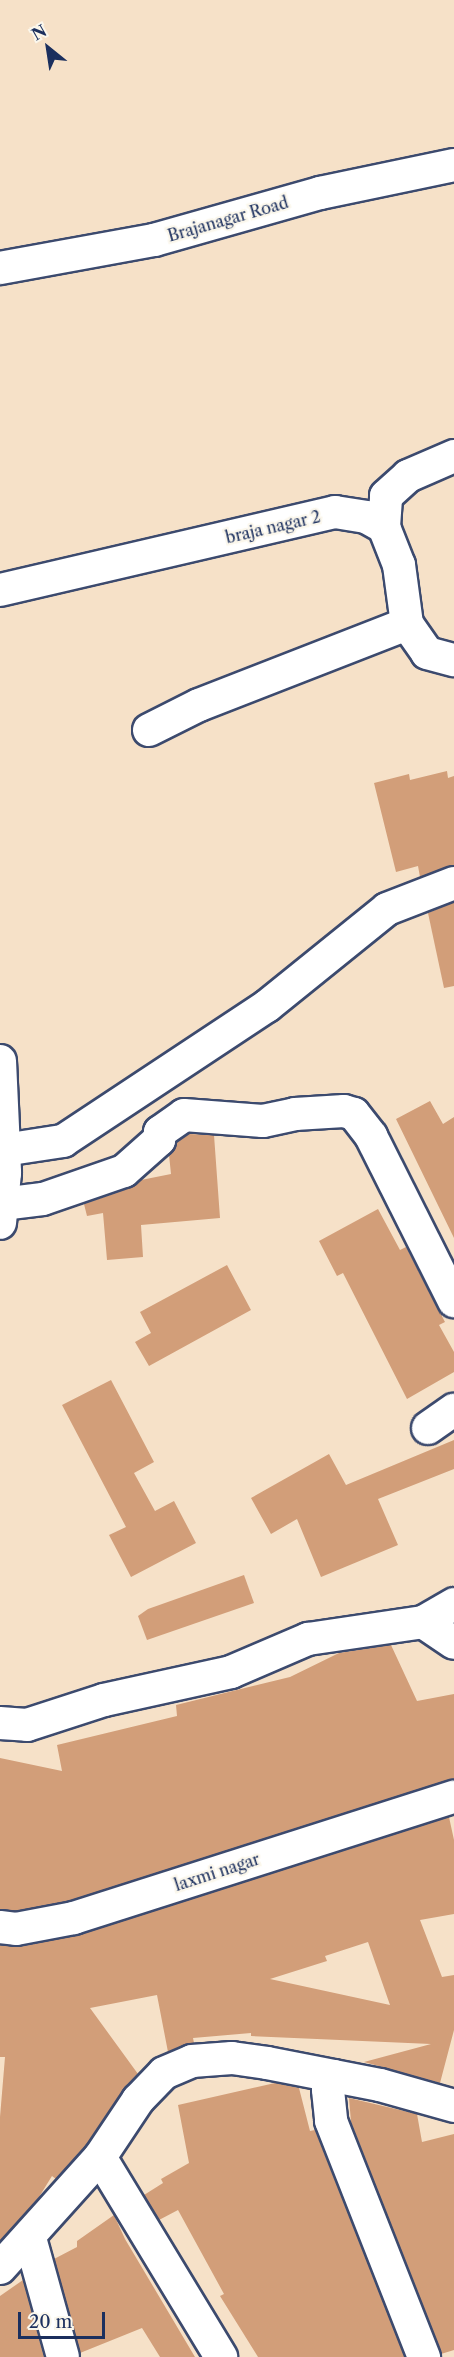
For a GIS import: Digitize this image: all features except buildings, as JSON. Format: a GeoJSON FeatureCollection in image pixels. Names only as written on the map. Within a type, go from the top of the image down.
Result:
{"type":"FeatureCollection","features":[{"type":"Feature","properties":{"kind":"street","name":"Brajanagar Road"},"geometry":{"type":"LineString","coordinates":[[0,268],[154,240],[320,193],[454,165]]}},
{"type":"Feature","properties":{"kind":"street"},"geometry":{"type":"LineString","coordinates":[[454,456],[408,476],[386,496],[384,527],[399,564],[407,624],[427,653],[454,660]]}},
{"type":"Feature","properties":{"kind":"street","name":"braja nagar 2"},"geometry":{"type":"LineString","coordinates":[[0,590],[335,512],[366,517],[384,527]]}},
{"type":"Feature","properties":{"kind":"street"},"geometry":{"type":"LineString","coordinates":[[149,730],[199,705],[407,624]]}},
{"type":"Feature","properties":{"kind":"street"},"geometry":{"type":"LineString","coordinates":[[4,1150],[63,1141],[267,1006],[387,909],[454,883]]}},
{"type":"Feature","properties":{"kind":"street"},"geometry":{"type":"LineString","coordinates":[[0,1061],[4,1150],[1,1213],[124,1171],[159,1140],[160,1132],[184,1115],[263,1121],[295,1114],[344,1111],[354,1114],[371,1136],[454,1301]]}},
{"type":"Feature","properties":{"kind":"street"},"geometry":{"type":"LineString","coordinates":[[428,1428],[454,1410]]}},
{"type":"Feature","properties":{"kind":"street"},"geometry":{"type":"LineString","coordinates":[[0,1722],[27,1725],[104,1700],[231,1671],[308,1639],[423,1622],[454,1604]]}},
{"type":"Feature","properties":{"kind":"street"},"geometry":{"type":"LineString","coordinates":[[423,1622],[454,1643]]}},
{"type":"Feature","properties":{"kind":"street","name":"laxmi nagar"},"geometry":{"type":"LineString","coordinates":[[0,1927],[16,1929],[74,1918],[443,1801]]}},
{"type":"Feature","properties":{"kind":"street"},"geometry":{"type":"LineString","coordinates":[[0,2268],[30,2238],[100,2157],[138,2100],[164,2073],[192,2061],[232,2058],[334,2076],[454,2106]]}},
{"type":"Feature","properties":{"kind":"street"},"geometry":{"type":"LineString","coordinates":[[334,2076],[328,2090],[331,2121],[424,2357]]}},
{"type":"Feature","properties":{"kind":"street"},"geometry":{"type":"LineString","coordinates":[[100,2157],[221,2357]]}},
{"type":"Feature","properties":{"kind":"street"},"geometry":{"type":"LineString","coordinates":[[30,2238],[63,2357]]}}]}
